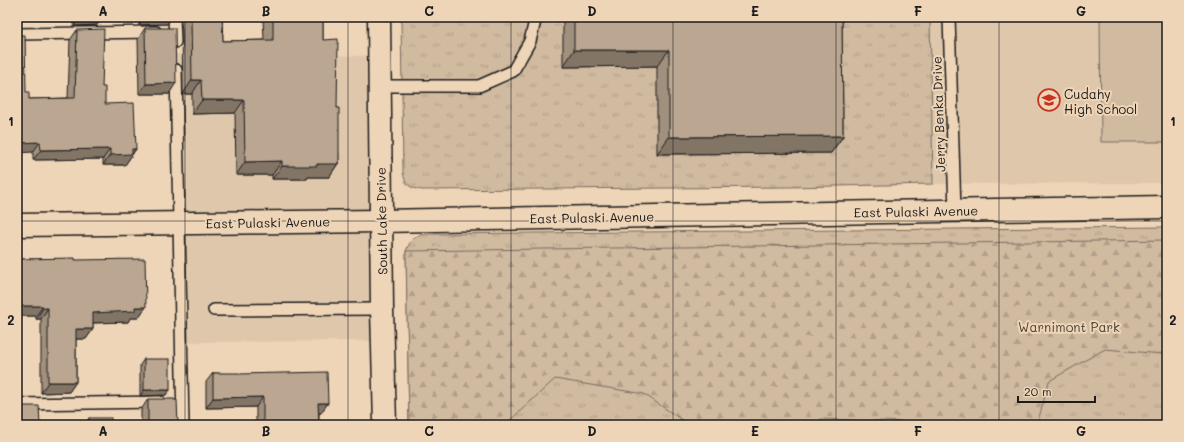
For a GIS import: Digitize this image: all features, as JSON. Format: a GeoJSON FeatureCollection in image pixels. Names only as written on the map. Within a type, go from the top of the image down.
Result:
{"type":"FeatureCollection","features":[{"type":"Feature","properties":{"kind":"street","name":"South Lake Drive"},"geometry":{"type":"LineString","coordinates":[[378,17],[385,425]]}},
{"type":"Feature","properties":{"kind":"street","name":"East Pulaski Avenue"},"geometry":{"type":"LineString","coordinates":[[17,225],[381,221],[1167,207]]}},
{"type":"Feature","properties":{"kind":"lane"},"geometry":{"type":"LineString","coordinates":[[174,17],[183,425]]}},
{"type":"Feature","properties":{"kind":"lane"},"geometry":{"type":"LineString","coordinates":[[379,86],[479,86],[513,71],[530,41],[536,17]]}},
{"type":"Feature","properties":{"kind":"lane","name":"Jerry Benka Drive"},"geometry":{"type":"LineString","coordinates":[[949,17],[955,211]]}},
{"type":"Feature","properties":{"kind":"lane"},"geometry":{"type":"LineString","coordinates":[[17,34],[175,32]]}},
{"type":"Feature","properties":{"kind":"lane"},"geometry":{"type":"LineString","coordinates":[[214,310],[382,309]]}},
{"type":"Feature","properties":{"kind":"lane"},"geometry":{"type":"LineString","coordinates":[[17,404],[182,402]]}},
{"type":"Feature","properties":{"kind":"shaded area","name":"Cudahy High School"},"geometry":{"type":"Polygon","coordinates":[[[930,17],[1167,17],[1167,183],[933,184],[930,17]]]}},
{"type":"Feature","properties":{"kind":"shaded area"},"geometry":{"type":"Polygon","coordinates":[[[175,54],[379,56],[383,341],[181,342],[175,54]]]}},
{"type":"Feature","properties":{"kind":"green space"},"geometry":{"type":"Polygon","coordinates":[[[401,17],[930,17],[933,184],[788,187],[422,190],[414,188],[406,183],[403,172],[401,17]]]}},
{"type":"Feature","properties":{"kind":"green space"},"geometry":{"type":"Polygon","coordinates":[[[1100,17],[1167,17],[1167,142],[1101,142],[1100,17]]]}},
{"type":"Feature","properties":{"kind":"green space","name":"Warnimont Park"},"geometry":{"type":"Polygon","coordinates":[[[1167,227],[1167,425],[409,425],[406,251],[413,239],[425,234],[1167,227]]]}},
{"type":"Feature","properties":{"kind":"green space","name":"Warnimont Park"},"geometry":{"type":"Polygon","coordinates":[[[1167,240],[1167,356],[1162,354],[1105,349],[1049,381],[1037,425],[905,425],[904,422],[821,419],[813,425],[689,425],[644,394],[555,379],[505,425],[409,425],[406,251],[1167,240]]]}},
{"type":"Feature","properties":{"kind":"building"},"geometry":{"type":"Polygon","coordinates":[[[78,17],[101,17],[101,20],[78,20],[78,17]]]}},
{"type":"Feature","properties":{"kind":"building"},"geometry":{"type":"Polygon","coordinates":[[[191,17],[222,17],[223,41],[273,40],[273,17],[323,17],[323,40],[338,39],[338,164],[317,164],[317,166],[282,166],[282,161],[245,162],[244,100],[202,100],[201,80],[192,80],[191,17]]]}},
{"type":"Feature","properties":{"kind":"building"},"geometry":{"type":"Polygon","coordinates":[[[574,17],[842,17],[843,136],[669,137],[669,50],[574,50],[574,17]]]}},
{"type":"Feature","properties":{"kind":"building"},"geometry":{"type":"Polygon","coordinates":[[[145,28],[175,28],[176,83],[146,84],[145,28]]]}},
{"type":"Feature","properties":{"kind":"building"},"geometry":{"type":"Polygon","coordinates":[[[104,29],[102,87],[105,87],[105,104],[134,103],[136,149],[132,149],[132,154],[110,155],[110,149],[41,150],[40,142],[17,143],[17,35],[25,35],[26,92],[29,92],[29,99],[75,98],[77,30],[104,29]]]}},
{"type":"Feature","properties":{"kind":"building"},"geometry":{"type":"Polygon","coordinates":[[[75,258],[75,260],[145,259],[146,307],[135,307],[135,311],[93,313],[93,329],[76,329],[76,382],[48,382],[48,308],[43,308],[43,306],[17,306],[17,261],[20,261],[20,259],[75,258]]]}},
{"type":"Feature","properties":{"kind":"building"},"geometry":{"type":"Polygon","coordinates":[[[144,359],[170,359],[170,390],[144,390],[144,359]]]}},
{"type":"Feature","properties":{"kind":"building"},"geometry":{"type":"Polygon","coordinates":[[[327,372],[328,403],[318,403],[319,425],[263,425],[263,397],[213,398],[213,373],[239,374],[327,372]]]}},
{"type":"Feature","properties":{"kind":"building"},"geometry":{"type":"Polygon","coordinates":[[[148,399],[177,400],[178,425],[148,425],[148,399]]]}},
{"type":"Feature","properties":{"kind":"building"},"geometry":{"type":"Polygon","coordinates":[[[17,406],[39,406],[40,425],[17,425],[17,406]]]}},
{"type":"Feature","properties":{"kind":"building"},"geometry":{"type":"Polygon","coordinates":[[[89,418],[111,418],[111,425],[89,425],[89,418]]]}},
{"type":"Feature","properties":{"kind":"place","name":"Cudahy High School"},"geometry":{"type":"Point","coordinates":[1049,100]}}]}
